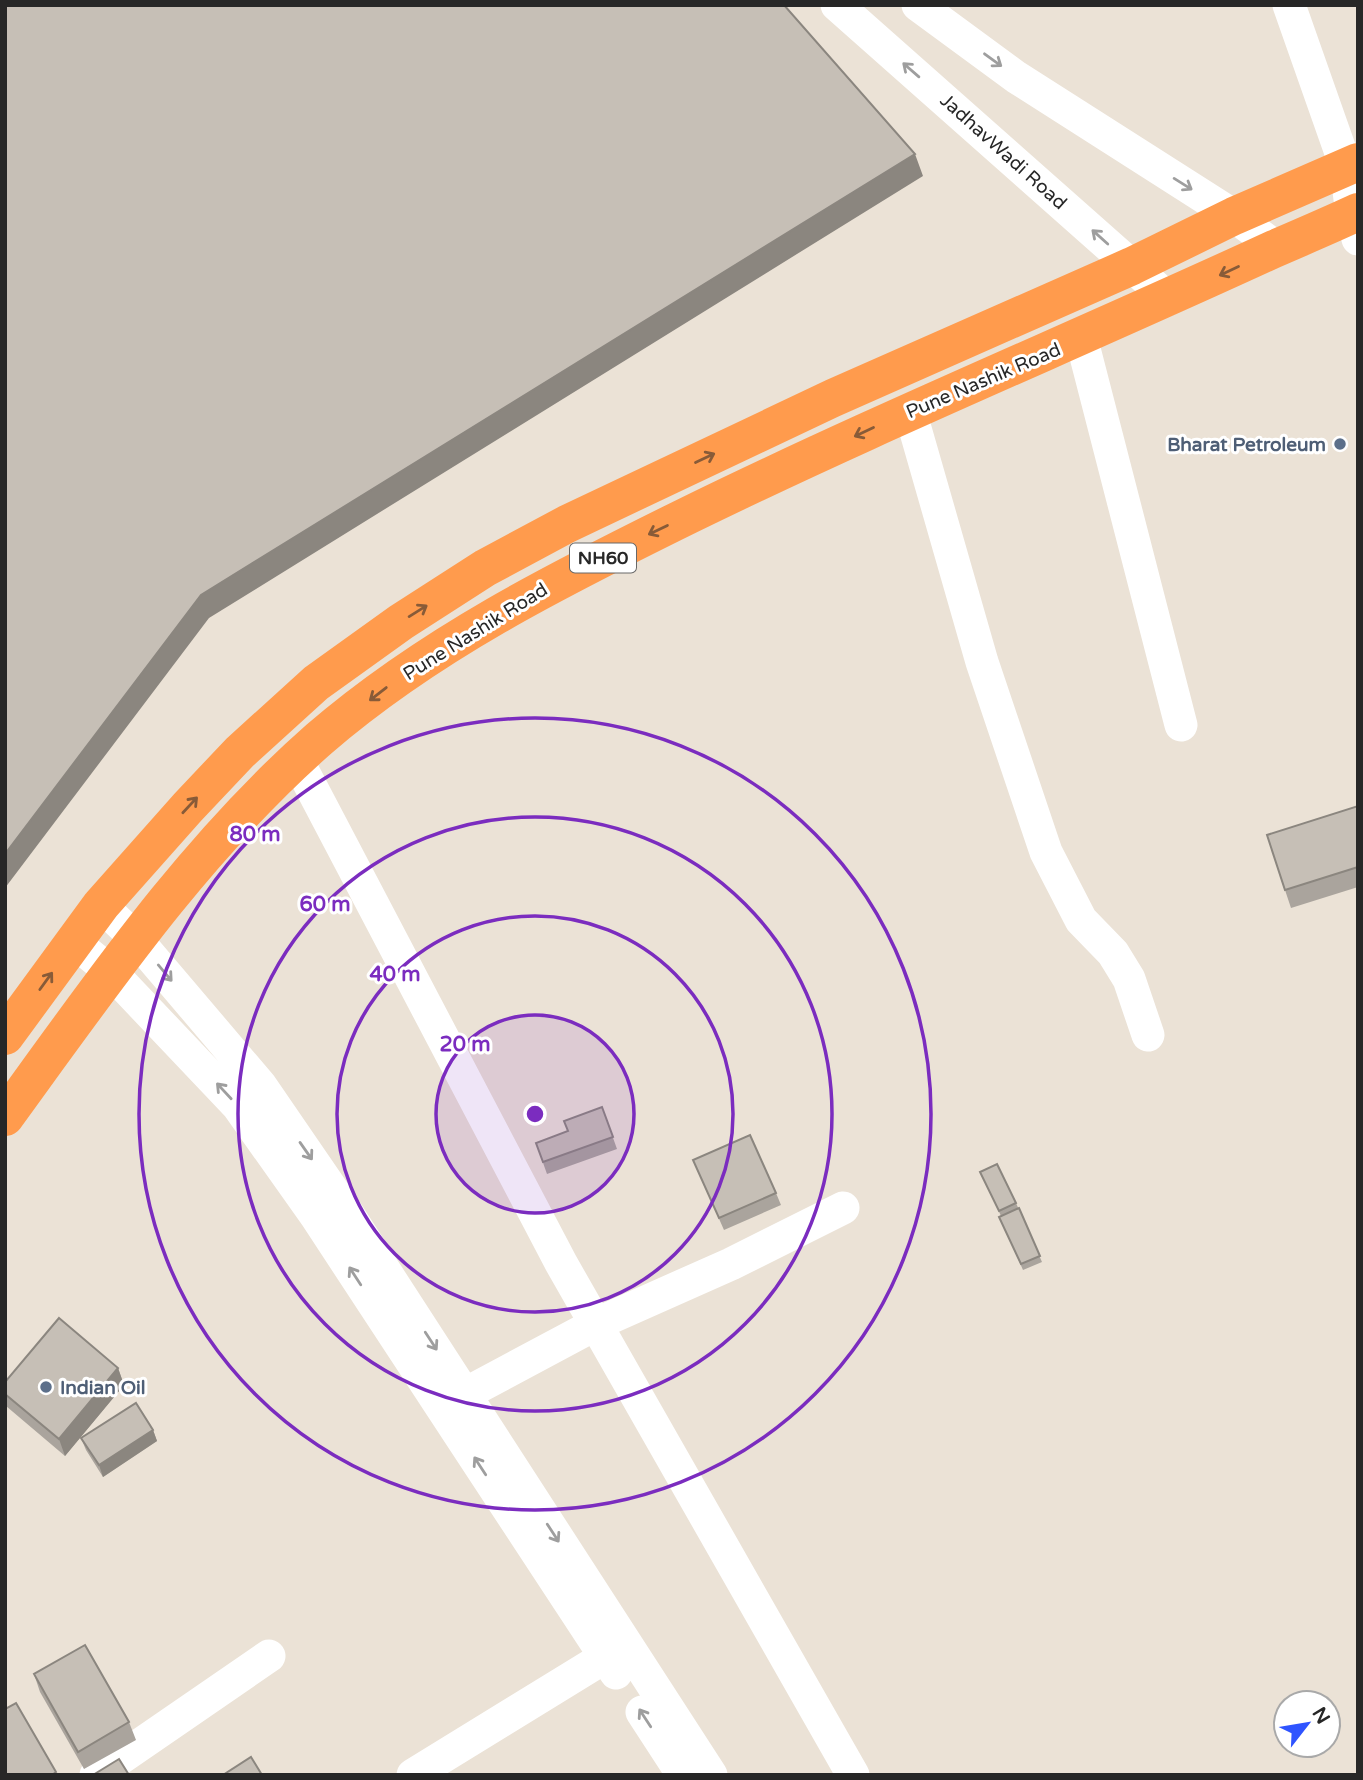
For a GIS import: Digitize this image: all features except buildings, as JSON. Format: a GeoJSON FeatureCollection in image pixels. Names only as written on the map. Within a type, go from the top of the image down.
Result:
{"type":"FeatureCollection","features":[{"type":"Feature","properties":{"kind":"highway","name":"NH60"},"geometry":{"type":"LineString","coordinates":[[5,1036],[101,905],[240,752],[316,683],[401,622],[485,568],[567,524],[808,410],[1352,165]]}},
{"type":"Feature","properties":{"kind":"highway","name":"Pune Nashik Road"},"geometry":{"type":"LineString","coordinates":[[5,1117],[111,972],[204,853],[320,738],[416,664],[520,600],[754,483],[910,411],[1169,299],[1277,248],[1356,222]]}},
{"type":"Feature","properties":{"kind":"street","name":"JadhavWadi Road"},"geometry":{"type":"LineString","coordinates":[[837,5],[1169,299]]}},
{"type":"Feature","properties":{"kind":"street"},"geometry":{"type":"LineString","coordinates":[[918,5],[1016,77],[1234,216],[1277,248]]}},
{"type":"Feature","properties":{"kind":"street"},"geometry":{"type":"LineString","coordinates":[[1289,5],[1352,165],[1356,222]]}},
{"type":"Feature","properties":{"kind":"street"},"geometry":{"type":"LineString","coordinates":[[1080,337],[1181,725]]}},
{"type":"Feature","properties":{"kind":"street"},"geometry":{"type":"LineString","coordinates":[[910,411],[982,662],[1046,852],[1082,920],[1113,953],[1129,979],[1148,1035]]}},
{"type":"Feature","properties":{"kind":"street"},"geometry":{"type":"LineString","coordinates":[[297,760],[561,1263],[853,1775]]}},
{"type":"Feature","properties":{"kind":"street"},"geometry":{"type":"LineString","coordinates":[[101,905],[136,939],[261,1086],[333,1191],[465,1394],[615,1650],[683,1775]]}},
{"type":"Feature","properties":{"kind":"street"},"geometry":{"type":"LineString","coordinates":[[74,942],[111,972],[246,1117],[615,1650],[711,1775]]}},
{"type":"Feature","properties":{"kind":"street"},"geometry":{"type":"LineString","coordinates":[[465,1394],[596,1324],[731,1264],[843,1208]]}},
{"type":"Feature","properties":{"kind":"street"},"geometry":{"type":"LineString","coordinates":[[413,1775],[615,1650]]}},
{"type":"Feature","properties":{"kind":"street"},"geometry":{"type":"LineString","coordinates":[[96,1775],[269,1656]]}},
{"type":"Feature","properties":{"kind":"place","name":"Bharat Petroleum"},"geometry":{"type":"Point","coordinates":[1340,444]}},
{"type":"Feature","properties":{"kind":"place","name":"Indian Oil"},"geometry":{"type":"Point","coordinates":[46,1387]}}]}
